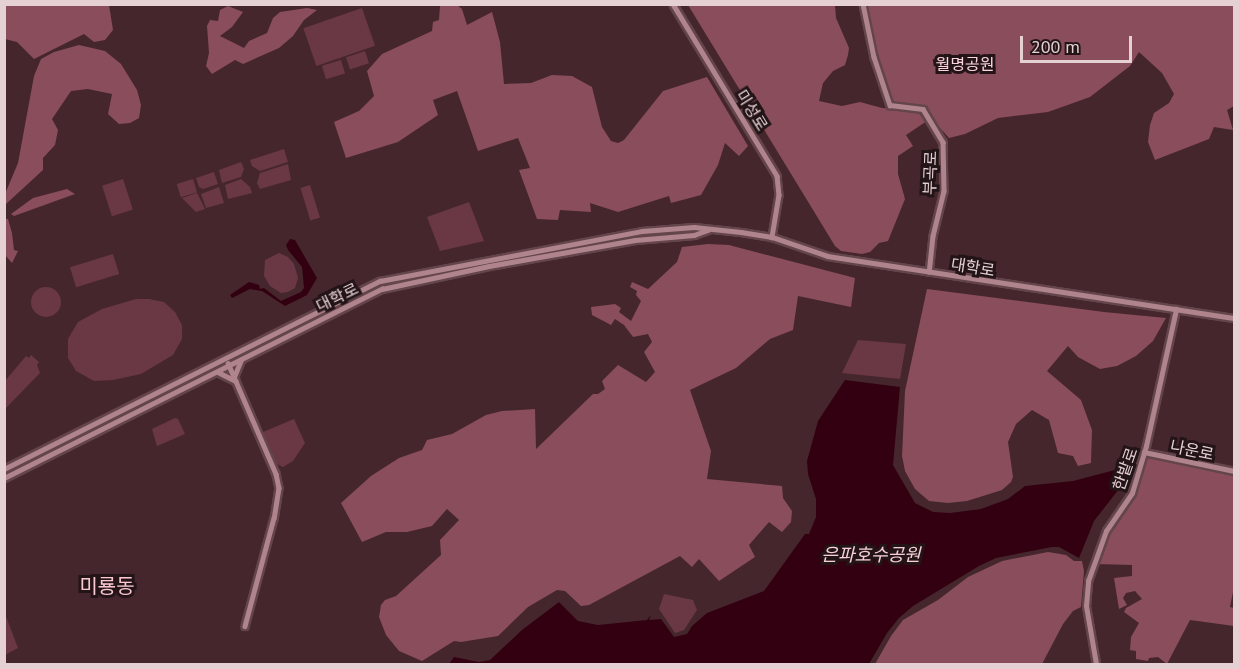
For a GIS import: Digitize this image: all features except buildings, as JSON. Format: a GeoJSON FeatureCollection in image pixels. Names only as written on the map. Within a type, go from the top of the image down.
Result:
{"type":"FeatureCollection","features":[{"type":"Feature","properties":{"kind":"street","name":"미성로"},"geometry":{"type":"LineString","coordinates":[[673,4],[777,176],[779,195],[772,237]]}},
{"type":"Feature","properties":{"kind":"street","name":"부곡로"},"geometry":{"type":"LineString","coordinates":[[863,4],[872,50],[890,105],[923,110],[943,142],[944,191],[933,236],[929,272]]}},
{"type":"Feature","properties":{"kind":"street","name":"대학로"},"geometry":{"type":"LineString","coordinates":[[4,469],[365,287],[394,276],[642,231],[694,227],[772,237],[828,256],[1234,318]]}},
{"type":"Feature","properties":{"kind":"street","name":"대학로"},"geometry":{"type":"LineString","coordinates":[[4,478],[363,297],[393,285],[635,240],[694,235],[711,230]]}},
{"type":"Feature","properties":{"kind":"street","name":"한밭로"},"geometry":{"type":"LineString","coordinates":[[1096,664],[1086,606],[1088,581],[1107,531],[1132,493],[1144,452],[1176,309]]}},
{"type":"Feature","properties":{"kind":"street"},"geometry":{"type":"LineString","coordinates":[[226,357],[276,474],[279,488],[272,526],[245,626]]}},
{"type":"Feature","properties":{"kind":"street"},"geometry":{"type":"LineString","coordinates":[[235,379],[243,358]]}},
{"type":"Feature","properties":{"kind":"street"},"geometry":{"type":"LineString","coordinates":[[215,372],[222,372],[235,379]]}},
{"type":"Feature","properties":{"kind":"street","name":"나운로"},"geometry":{"type":"LineString","coordinates":[[1144,452],[1234,471]]}},
{"type":"Feature","properties":{"kind":"shaded area"},"geometry":{"type":"Polygon","coordinates":[[[362,8],[375,46],[316,66],[303,28],[362,8]]]}},
{"type":"Feature","properties":{"kind":"shaded area"},"geometry":{"type":"Polygon","coordinates":[[[365,51],[369,63],[350,70],[346,57],[365,51]]]}},
{"type":"Feature","properties":{"kind":"shaded area"},"geometry":{"type":"Polygon","coordinates":[[[341,60],[345,73],[326,79],[322,66],[341,60]]]}},
{"type":"Feature","properties":{"kind":"shaded area"},"geometry":{"type":"Polygon","coordinates":[[[284,149],[288,162],[260,171],[252,166],[250,160],[284,149]]]}},
{"type":"Feature","properties":{"kind":"shaded area"},"geometry":{"type":"Polygon","coordinates":[[[241,162],[244,169],[241,177],[222,183],[219,170],[241,162]]]}},
{"type":"Feature","properties":{"kind":"shaded area"},"geometry":{"type":"Polygon","coordinates":[[[288,164],[291,180],[260,189],[257,183],[260,173],[288,164]]]}},
{"type":"Feature","properties":{"kind":"shaded area"},"geometry":{"type":"Polygon","coordinates":[[[214,172],[218,184],[203,189],[199,187],[196,178],[214,172]]]}},
{"type":"Feature","properties":{"kind":"shaded area"},"geometry":{"type":"Polygon","coordinates":[[[123,179],[133,209],[112,216],[102,186],[123,179]]]}},
{"type":"Feature","properties":{"kind":"shaded area"},"geometry":{"type":"Polygon","coordinates":[[[193,179],[197,192],[181,197],[177,184],[193,179]]]}},
{"type":"Feature","properties":{"kind":"shaded area"},"geometry":{"type":"Polygon","coordinates":[[[241,179],[250,187],[252,193],[228,199],[225,185],[241,179]]]}},
{"type":"Feature","properties":{"kind":"shaded area"},"geometry":{"type":"Polygon","coordinates":[[[310,185],[320,218],[310,220],[300,188],[310,185]]]}},
{"type":"Feature","properties":{"kind":"shaded area"},"geometry":{"type":"Polygon","coordinates":[[[219,187],[224,203],[206,208],[201,194],[219,187]]]}},
{"type":"Feature","properties":{"kind":"shaded area"},"geometry":{"type":"Polygon","coordinates":[[[197,193],[205,209],[196,212],[182,198],[197,193]]]}},
{"type":"Feature","properties":{"kind":"shaded area"},"geometry":{"type":"Polygon","coordinates":[[[469,202],[484,241],[440,251],[427,217],[469,202]]]}},
{"type":"Feature","properties":{"kind":"shaded area"},"geometry":{"type":"Polygon","coordinates":[[[279,253],[288,257],[294,264],[298,278],[295,288],[281,293],[270,286],[264,276],[265,260],[279,253]]]}},
{"type":"Feature","properties":{"kind":"shaded area"},"geometry":{"type":"Polygon","coordinates":[[[113,254],[119,274],[76,287],[70,267],[113,254]]]}},
{"type":"Feature","properties":{"kind":"shaded area"},"geometry":{"type":"Polygon","coordinates":[[[46,287],[57,291],[61,302],[57,313],[46,317],[35,313],[31,302],[35,291],[46,287]]]}},
{"type":"Feature","properties":{"kind":"shaded area"},"geometry":{"type":"Polygon","coordinates":[[[136,299],[164,302],[175,312],[182,325],[182,339],[173,355],[141,374],[113,380],[94,381],[76,371],[68,358],[68,339],[78,322],[102,309],[136,299]]]}},
{"type":"Feature","properties":{"kind":"shaded area"},"geometry":{"type":"Polygon","coordinates":[[[858,340],[906,344],[900,379],[842,373],[858,340]]]}},
{"type":"Feature","properties":{"kind":"shaded area"},"geometry":{"type":"Polygon","coordinates":[[[31,355],[39,362],[37,365],[40,373],[5,409],[5,381],[26,356],[29,358],[31,355]]]}},
{"type":"Feature","properties":{"kind":"shaded area"},"geometry":{"type":"Polygon","coordinates":[[[175,418],[178,419],[185,434],[157,446],[152,429],[175,418]]]}},
{"type":"Feature","properties":{"kind":"shaded area"},"geometry":{"type":"Polygon","coordinates":[[[294,419],[305,443],[293,461],[283,467],[277,464],[263,432],[294,419]]]}},
{"type":"Feature","properties":{"kind":"shaded area"},"geometry":{"type":"Polygon","coordinates":[[[664,594],[693,600],[697,610],[684,630],[675,633],[659,609],[664,594]]]}},
{"type":"Feature","properties":{"kind":"shaded area"},"geometry":{"type":"Polygon","coordinates":[[[5,614],[18,648],[4,655],[5,614]]]}},
{"type":"Feature","properties":{"kind":"green space"},"geometry":{"type":"Polygon","coordinates":[[[4,5],[109,5],[113,30],[105,40],[94,42],[84,34],[34,59],[17,42],[5,39],[4,5]]]}},
{"type":"Feature","properties":{"kind":"green space"},"geometry":{"type":"Polygon","coordinates":[[[457,5],[462,9],[467,25],[492,12],[500,42],[504,84],[531,83],[552,75],[572,76],[592,87],[602,127],[611,141],[618,143],[624,140],[663,91],[707,77],[748,146],[739,156],[725,143],[718,165],[701,195],[671,203],[669,196],[618,212],[590,203],[591,212],[560,210],[558,220],[537,219],[519,170],[530,168],[518,138],[478,151],[457,91],[433,100],[438,115],[398,142],[346,158],[334,122],[359,111],[374,96],[367,71],[382,54],[432,31],[433,22],[439,20],[440,6],[457,5]]]}},
{"type":"Feature","properties":{"kind":"green space"},"geometry":{"type":"Polygon","coordinates":[[[688,5],[835,5],[836,18],[849,48],[848,55],[845,65],[833,71],[823,83],[819,101],[842,106],[860,102],[882,108],[916,111],[927,121],[906,135],[913,146],[898,156],[898,174],[905,199],[888,241],[879,243],[870,252],[862,254],[841,251],[835,246],[688,5]]]}},
{"type":"Feature","properties":{"kind":"green space","name":"월명공원"},"geometry":{"type":"Polygon","coordinates":[[[865,5],[1234,5],[1234,106],[1227,110],[1233,130],[1214,127],[1209,139],[1155,160],[1148,142],[1150,125],[1154,113],[1169,103],[1174,94],[1162,73],[1139,52],[1130,66],[1090,97],[1048,112],[998,118],[965,134],[949,138],[921,107],[893,104],[890,101],[874,57],[865,5]]]}},
{"type":"Feature","properties":{"kind":"green space"},"geometry":{"type":"Polygon","coordinates":[[[228,6],[243,12],[232,27],[220,36],[244,48],[249,41],[267,33],[273,18],[280,12],[307,8],[317,10],[304,20],[293,36],[279,48],[243,64],[235,60],[212,74],[206,66],[209,53],[207,26],[210,20],[218,21],[220,10],[228,6]]]}},
{"type":"Feature","properties":{"kind":"green space"},"geometry":{"type":"Polygon","coordinates":[[[79,45],[105,51],[121,64],[137,90],[141,105],[139,118],[130,123],[119,124],[108,114],[112,94],[88,89],[71,91],[52,119],[58,130],[55,145],[43,158],[43,170],[6,204],[5,194],[18,163],[34,76],[41,59],[54,52],[79,45]]]}},
{"type":"Feature","properties":{"kind":"green space"},"geometry":{"type":"Polygon","coordinates":[[[67,189],[75,194],[14,216],[11,214],[33,198],[67,189]]]}},
{"type":"Feature","properties":{"kind":"green space"},"geometry":{"type":"Polygon","coordinates":[[[4,219],[8,219],[14,250],[18,251],[12,263],[5,255],[4,219]]]}},
{"type":"Feature","properties":{"kind":"green space"},"geometry":{"type":"Polygon","coordinates":[[[708,244],[729,245],[855,278],[851,307],[798,296],[793,330],[770,339],[736,368],[690,390],[711,451],[707,479],[782,486],[783,498],[792,511],[791,522],[782,532],[769,522],[749,545],[755,557],[719,581],[699,559],[692,567],[680,556],[589,605],[581,606],[565,591],[557,590],[528,607],[498,636],[454,641],[422,661],[399,651],[386,635],[379,617],[381,605],[385,600],[396,596],[441,555],[440,540],[459,520],[447,509],[432,526],[407,532],[386,532],[362,542],[341,503],[371,476],[399,458],[422,450],[427,440],[452,434],[486,415],[502,411],[535,409],[536,449],[593,394],[598,394],[605,389],[602,381],[618,365],[646,382],[655,372],[644,352],[652,342],[648,334],[633,337],[624,325],[615,319],[611,325],[592,315],[591,307],[615,304],[621,308],[619,312],[631,321],[641,301],[636,295],[637,291],[630,287],[632,282],[648,289],[677,262],[682,247],[708,244]]]}},
{"type":"Feature","properties":{"kind":"green space"},"geometry":{"type":"Polygon","coordinates":[[[927,289],[1166,318],[1153,341],[1136,356],[1117,366],[1100,369],[1078,357],[1068,346],[1047,371],[1081,400],[1092,430],[1091,463],[1078,466],[1073,456],[1058,453],[1049,420],[1032,410],[1016,424],[1008,442],[1013,477],[1002,490],[967,501],[948,503],[929,501],[915,489],[905,471],[902,456],[905,391],[927,289]]]}},
{"type":"Feature","properties":{"kind":"green space"},"geometry":{"type":"Polygon","coordinates":[[[1150,455],[1234,476],[1234,587],[1230,607],[1234,608],[1234,626],[1190,620],[1167,664],[1158,657],[1149,658],[1148,661],[1136,659],[1136,651],[1130,650],[1131,637],[1139,623],[1124,612],[1126,608],[1142,599],[1135,591],[1126,593],[1123,598],[1127,605],[1119,609],[1114,578],[1132,576],[1132,565],[1096,564],[1109,534],[1136,496],[1146,458],[1150,455]]]}},
{"type":"Feature","properties":{"kind":"green space"},"geometry":{"type":"Polygon","coordinates":[[[1048,552],[1066,555],[1074,561],[1082,561],[1084,571],[1081,607],[1073,611],[1063,624],[1042,664],[875,664],[903,620],[938,600],[968,577],[1002,561],[1048,552]]]}},
{"type":"Feature","properties":{"kind":"water"},"geometry":{"type":"Polygon","coordinates":[[[290,239],[295,240],[317,278],[307,295],[285,306],[262,291],[250,289],[232,298],[230,295],[249,282],[259,285],[260,289],[264,288],[281,301],[301,292],[304,288],[302,267],[288,250],[286,245],[290,239]]]}},
{"type":"Feature","properties":{"kind":"water","name":"은파호수공원"},"geometry":{"type":"Polygon","coordinates":[[[845,380],[900,387],[893,465],[915,503],[933,512],[950,513],[981,509],[1008,499],[1025,486],[1073,481],[1115,470],[1124,475],[1119,489],[1094,521],[1079,558],[1059,547],[1052,547],[996,558],[979,566],[913,606],[899,618],[887,633],[869,664],[449,664],[454,657],[479,662],[490,660],[522,630],[559,602],[578,621],[598,625],[647,620],[651,615],[649,620],[661,619],[674,637],[687,634],[692,626],[707,613],[764,591],[805,534],[809,534],[816,517],[816,499],[808,474],[807,461],[818,421],[845,380]]]}},
{"type":"Feature","properties":{"kind":"district","name":"미룡동"},"geometry":{"type":"Point","coordinates":[107,586]}}]}
